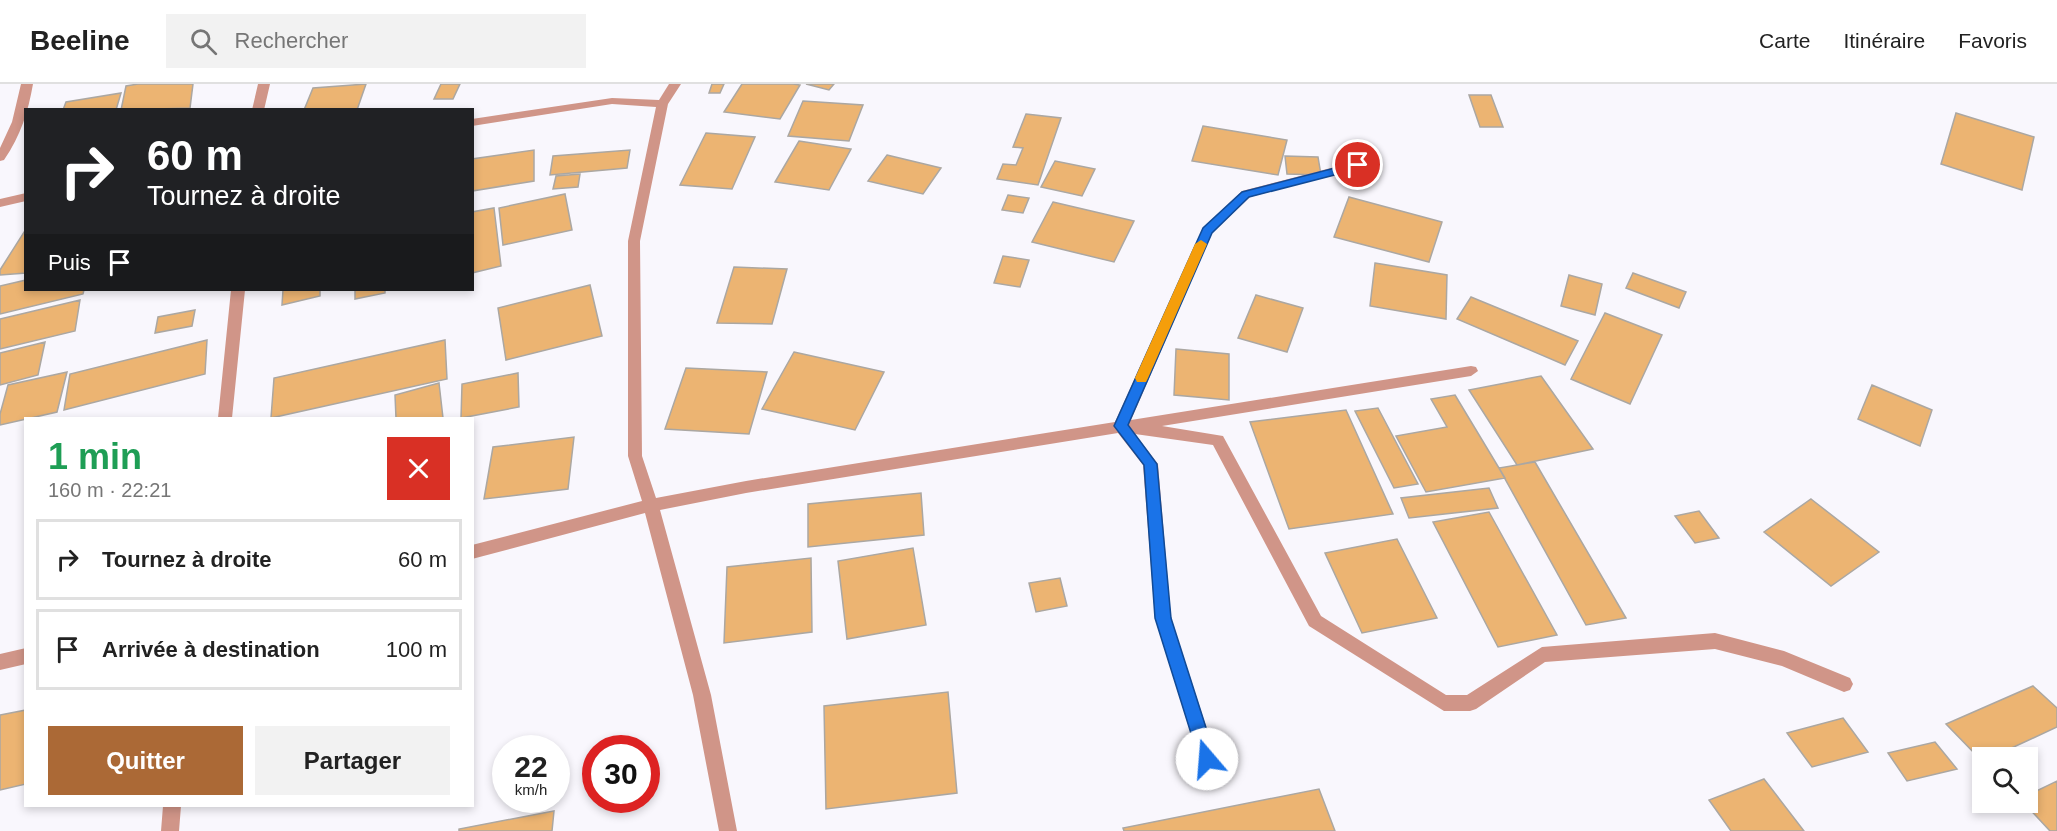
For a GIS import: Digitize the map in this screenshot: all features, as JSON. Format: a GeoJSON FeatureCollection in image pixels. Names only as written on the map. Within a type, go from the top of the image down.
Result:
{"type":"FeatureCollection","features":[{"type":"Feature","properties":{"kind":"street"},"geometry":{"type":"LineString","coordinates":[[0,157],[13,139],[21,120],[27,84]]}},
{"type":"Feature","properties":{"kind":"street"},"geometry":{"type":"LineString","coordinates":[[258,108],[264,84]]}},
{"type":"Feature","properties":{"kind":"street"},"geometry":{"type":"LineString","coordinates":[[675,84],[662,104],[634,241],[635,456],[651,505],[702,694],[728,831]]}},
{"type":"Feature","properties":{"kind":"street"},"geometry":{"type":"LineString","coordinates":[[474,123],[612,101],[662,104]]}},
{"type":"Feature","properties":{"kind":"street"},"geometry":{"type":"LineString","coordinates":[[1121,426],[1207,231],[1245,194],[1358,165]]}},
{"type":"Feature","properties":{"kind":"street"},"geometry":{"type":"LineString","coordinates":[[0,203],[24,197]]}},
{"type":"Feature","properties":{"kind":"street"},"geometry":{"type":"LineString","coordinates":[[225,417],[238,291]]}},
{"type":"Feature","properties":{"kind":"street"},"geometry":{"type":"LineString","coordinates":[[474,551],[651,505],[746,487],[1471,371]]}},
{"type":"Feature","properties":{"kind":"street"},"geometry":{"type":"LineString","coordinates":[[1121,426],[1218,440],[1315,621],[1444,703],[1470,703],[1542,655],[1715,641],[1784,660],[1844,684]]}},
{"type":"Feature","properties":{"kind":"street"},"geometry":{"type":"LineString","coordinates":[[1121,426],[1150,464],[1163,618],[1214,779]]}},
{"type":"Feature","properties":{"kind":"street"},"geometry":{"type":"LineString","coordinates":[[0,662],[24,656]]}},
{"type":"Feature","properties":{"kind":"street"},"geometry":{"type":"LineString","coordinates":[[170,831],[172,807]]}},
{"type":"Feature","properties":{"kind":"building"},"geometry":{"type":"Polygon","coordinates":[[[193,84],[190,108],[121,108],[126,86],[193,84]]]}},
{"type":"Feature","properties":{"kind":"building"},"geometry":{"type":"Polygon","coordinates":[[[366,84],[358,108],[305,108],[313,88],[366,84]]]}},
{"type":"Feature","properties":{"kind":"building"},"geometry":{"type":"Polygon","coordinates":[[[441,84],[460,84],[453,99],[434,99],[441,84]]]}},
{"type":"Feature","properties":{"kind":"building"},"geometry":{"type":"Polygon","coordinates":[[[712,84],[724,84],[720,93],[709,93],[712,84]]]}},
{"type":"Feature","properties":{"kind":"building"},"geometry":{"type":"Polygon","coordinates":[[[742,84],[800,85],[780,119],[724,112],[742,84]]]}},
{"type":"Feature","properties":{"kind":"building"},"geometry":{"type":"Polygon","coordinates":[[[806,84],[834,84],[829,90],[806,84]]]}},
{"type":"Feature","properties":{"kind":"building"},"geometry":{"type":"Polygon","coordinates":[[[121,93],[117,108],[64,108],[66,102],[121,93]]]}},
{"type":"Feature","properties":{"kind":"building"},"geometry":{"type":"Polygon","coordinates":[[[1469,95],[1491,95],[1503,127],[1480,127],[1469,95]]]}},
{"type":"Feature","properties":{"kind":"building"},"geometry":{"type":"Polygon","coordinates":[[[803,101],[863,105],[849,141],[788,136],[803,101]]]}},
{"type":"Feature","properties":{"kind":"building"},"geometry":{"type":"Polygon","coordinates":[[[1956,113],[2034,137],[2022,190],[1941,164],[1956,113]]]}},
{"type":"Feature","properties":{"kind":"building"},"geometry":{"type":"Polygon","coordinates":[[[1026,114],[1061,118],[1038,185],[997,179],[1003,164],[1016,165],[1023,148],[1013,147],[1026,114]]]}},
{"type":"Feature","properties":{"kind":"building"},"geometry":{"type":"Polygon","coordinates":[[[1203,126],[1287,140],[1278,175],[1192,161],[1203,126]]]}},
{"type":"Feature","properties":{"kind":"building"},"geometry":{"type":"Polygon","coordinates":[[[706,133],[755,137],[732,189],[680,185],[706,133]]]}},
{"type":"Feature","properties":{"kind":"building"},"geometry":{"type":"Polygon","coordinates":[[[799,141],[851,149],[829,190],[775,182],[799,141]]]}},
{"type":"Feature","properties":{"kind":"building"},"geometry":{"type":"Polygon","coordinates":[[[534,150],[534,181],[474,191],[474,159],[534,150]]]}},
{"type":"Feature","properties":{"kind":"building"},"geometry":{"type":"Polygon","coordinates":[[[630,150],[627,168],[550,175],[553,156],[630,150]]]}},
{"type":"Feature","properties":{"kind":"building"},"geometry":{"type":"Polygon","coordinates":[[[887,155],[941,168],[923,194],[868,181],[887,155]]]}},
{"type":"Feature","properties":{"kind":"building"},"geometry":{"type":"Polygon","coordinates":[[[1285,156],[1318,157],[1321,175],[1287,174],[1285,156]]]}},
{"type":"Feature","properties":{"kind":"building"},"geometry":{"type":"Polygon","coordinates":[[[1055,161],[1095,169],[1082,196],[1041,187],[1055,161]]]}},
{"type":"Feature","properties":{"kind":"building"},"geometry":{"type":"Polygon","coordinates":[[[580,174],[578,187],[553,189],[556,176],[580,174]]]}},
{"type":"Feature","properties":{"kind":"building"},"geometry":{"type":"Polygon","coordinates":[[[565,194],[572,230],[503,245],[499,208],[565,194]]]}},
{"type":"Feature","properties":{"kind":"building"},"geometry":{"type":"Polygon","coordinates":[[[1008,195],[1029,198],[1023,213],[1002,210],[1008,195]]]}},
{"type":"Feature","properties":{"kind":"building"},"geometry":{"type":"Polygon","coordinates":[[[1349,197],[1442,222],[1429,262],[1334,237],[1349,197]]]}},
{"type":"Feature","properties":{"kind":"building"},"geometry":{"type":"Polygon","coordinates":[[[1053,202],[1134,221],[1114,262],[1032,242],[1053,202]]]}},
{"type":"Feature","properties":{"kind":"building"},"geometry":{"type":"Polygon","coordinates":[[[494,208],[501,266],[474,273],[474,212],[494,208]]]}},
{"type":"Feature","properties":{"kind":"building"},"geometry":{"type":"Polygon","coordinates":[[[24,232],[24,273],[0,275],[0,270],[24,232]]]}},
{"type":"Feature","properties":{"kind":"building"},"geometry":{"type":"Polygon","coordinates":[[[1003,256],[1029,260],[1020,287],[994,283],[1003,256]]]}},
{"type":"Feature","properties":{"kind":"building"},"geometry":{"type":"Polygon","coordinates":[[[1375,263],[1447,275],[1446,319],[1370,306],[1375,263]]]}},
{"type":"Feature","properties":{"kind":"building"},"geometry":{"type":"Polygon","coordinates":[[[734,267],[787,269],[772,324],[717,323],[734,267]]]}},
{"type":"Feature","properties":{"kind":"building"},"geometry":{"type":"Polygon","coordinates":[[[1633,273],[1686,292],[1679,308],[1626,288],[1633,273]]]}},
{"type":"Feature","properties":{"kind":"building"},"geometry":{"type":"Polygon","coordinates":[[[1569,275],[1602,284],[1595,315],[1561,306],[1569,275]]]}},
{"type":"Feature","properties":{"kind":"building"},"geometry":{"type":"Polygon","coordinates":[[[24,280],[24,291],[84,291],[83,294],[0,314],[0,286],[24,280]]]}},
{"type":"Feature","properties":{"kind":"building"},"geometry":{"type":"Polygon","coordinates":[[[590,285],[602,336],[506,360],[498,308],[590,285]]]}},
{"type":"Feature","properties":{"kind":"building"},"geometry":{"type":"Polygon","coordinates":[[[283,291],[320,291],[320,296],[282,305],[283,291]]]}},
{"type":"Feature","properties":{"kind":"building"},"geometry":{"type":"Polygon","coordinates":[[[355,291],[385,291],[385,293],[355,299],[355,291]]]}},
{"type":"Feature","properties":{"kind":"building"},"geometry":{"type":"Polygon","coordinates":[[[1256,295],[1303,308],[1287,352],[1238,338],[1256,295]]]}},
{"type":"Feature","properties":{"kind":"building"},"geometry":{"type":"Polygon","coordinates":[[[1471,297],[1578,341],[1565,365],[1457,319],[1471,297]]]}},
{"type":"Feature","properties":{"kind":"building"},"geometry":{"type":"Polygon","coordinates":[[[80,300],[75,331],[0,349],[0,319],[80,300]]]}},
{"type":"Feature","properties":{"kind":"building"},"geometry":{"type":"Polygon","coordinates":[[[195,310],[192,326],[155,333],[158,317],[195,310]]]}},
{"type":"Feature","properties":{"kind":"building"},"geometry":{"type":"Polygon","coordinates":[[[1605,313],[1662,335],[1630,404],[1571,379],[1605,313]]]}},
{"type":"Feature","properties":{"kind":"building"},"geometry":{"type":"Polygon","coordinates":[[[207,340],[205,374],[64,410],[70,374],[207,340]]]}},
{"type":"Feature","properties":{"kind":"building"},"geometry":{"type":"Polygon","coordinates":[[[445,340],[447,379],[271,417],[274,378],[445,340]]]}},
{"type":"Feature","properties":{"kind":"building"},"geometry":{"type":"Polygon","coordinates":[[[45,342],[38,375],[0,385],[0,353],[45,342]]]}},
{"type":"Feature","properties":{"kind":"building"},"geometry":{"type":"Polygon","coordinates":[[[1176,349],[1229,354],[1229,400],[1174,395],[1176,349]]]}},
{"type":"Feature","properties":{"kind":"building"},"geometry":{"type":"Polygon","coordinates":[[[794,352],[884,372],[855,430],[762,409],[794,352]]]}},
{"type":"Feature","properties":{"kind":"building"},"geometry":{"type":"Polygon","coordinates":[[[686,368],[767,372],[749,434],[665,429],[686,368]]]}},
{"type":"Feature","properties":{"kind":"building"},"geometry":{"type":"Polygon","coordinates":[[[67,372],[57,412],[24,417],[24,420],[0,425],[0,414],[8,385],[67,372]]]}},
{"type":"Feature","properties":{"kind":"building"},"geometry":{"type":"Polygon","coordinates":[[[518,373],[519,407],[461,417],[462,384],[518,373]]]}},
{"type":"Feature","properties":{"kind":"building"},"geometry":{"type":"Polygon","coordinates":[[[1541,376],[1593,449],[1517,465],[1469,390],[1541,376]]]}},
{"type":"Feature","properties":{"kind":"building"},"geometry":{"type":"Polygon","coordinates":[[[439,383],[443,417],[396,417],[395,395],[439,383]]]}},
{"type":"Feature","properties":{"kind":"building"},"geometry":{"type":"Polygon","coordinates":[[[1872,385],[1932,410],[1920,446],[1858,419],[1872,385]]]}},
{"type":"Feature","properties":{"kind":"building"},"geometry":{"type":"Polygon","coordinates":[[[1455,395],[1505,478],[1426,492],[1396,436],[1447,427],[1431,399],[1455,395]]]}},
{"type":"Feature","properties":{"kind":"building"},"geometry":{"type":"Polygon","coordinates":[[[1378,408],[1418,484],[1394,488],[1355,411],[1378,408]]]}},
{"type":"Feature","properties":{"kind":"building"},"geometry":{"type":"Polygon","coordinates":[[[1346,410],[1393,514],[1289,529],[1250,422],[1346,410]]]}},
{"type":"Feature","properties":{"kind":"building"},"geometry":{"type":"Polygon","coordinates":[[[574,437],[568,489],[484,499],[493,447],[574,437]]]}},
{"type":"Feature","properties":{"kind":"building"},"geometry":{"type":"Polygon","coordinates":[[[1535,462],[1626,618],[1586,625],[1499,468],[1535,462]]]}},
{"type":"Feature","properties":{"kind":"building"},"geometry":{"type":"Polygon","coordinates":[[[1489,488],[1498,508],[1409,518],[1401,498],[1489,488]]]}},
{"type":"Feature","properties":{"kind":"building"},"geometry":{"type":"Polygon","coordinates":[[[921,493],[924,535],[808,547],[808,504],[921,493]]]}},
{"type":"Feature","properties":{"kind":"building"},"geometry":{"type":"Polygon","coordinates":[[[1811,499],[1879,552],[1831,586],[1764,532],[1811,499]]]}},
{"type":"Feature","properties":{"kind":"building"},"geometry":{"type":"Polygon","coordinates":[[[1699,511],[1719,538],[1695,543],[1675,516],[1699,511]]]}},
{"type":"Feature","properties":{"kind":"building"},"geometry":{"type":"Polygon","coordinates":[[[1489,512],[1557,635],[1498,647],[1433,522],[1489,512]]]}},
{"type":"Feature","properties":{"kind":"building"},"geometry":{"type":"Polygon","coordinates":[[[1397,539],[1437,618],[1362,633],[1325,553],[1397,539]]]}},
{"type":"Feature","properties":{"kind":"building"},"geometry":{"type":"Polygon","coordinates":[[[913,548],[926,625],[847,639],[838,561],[913,548]]]}},
{"type":"Feature","properties":{"kind":"building"},"geometry":{"type":"Polygon","coordinates":[[[811,558],[812,632],[724,643],[727,567],[811,558]]]}},
{"type":"Feature","properties":{"kind":"building"},"geometry":{"type":"Polygon","coordinates":[[[1060,578],[1067,606],[1036,612],[1029,583],[1060,578]]]}},
{"type":"Feature","properties":{"kind":"building"},"geometry":{"type":"Polygon","coordinates":[[[2033,686],[2057,708],[2057,727],[2014,747],[1972,747],[1972,751],[1946,724],[2033,686]]]}},
{"type":"Feature","properties":{"kind":"building"},"geometry":{"type":"Polygon","coordinates":[[[948,692],[957,793],[826,809],[824,706],[948,692]]]}},
{"type":"Feature","properties":{"kind":"building"},"geometry":{"type":"Polygon","coordinates":[[[24,710],[24,784],[0,790],[0,715],[24,710]]]}},
{"type":"Feature","properties":{"kind":"building"},"geometry":{"type":"Polygon","coordinates":[[[1843,718],[1868,752],[1812,767],[1787,733],[1843,718]]]}},
{"type":"Feature","properties":{"kind":"building"},"geometry":{"type":"Polygon","coordinates":[[[1935,742],[1957,769],[1907,781],[1888,753],[1935,742]]]}},
{"type":"Feature","properties":{"kind":"building"},"geometry":{"type":"Polygon","coordinates":[[[1764,779],[1804,831],[1731,831],[1709,800],[1764,779]]]}},
{"type":"Feature","properties":{"kind":"building"},"geometry":{"type":"Polygon","coordinates":[[[2057,781],[2057,831],[2050,831],[2033,813],[2038,813],[2038,790],[2057,781]]]}},
{"type":"Feature","properties":{"kind":"building"},"geometry":{"type":"Polygon","coordinates":[[[1319,789],[1335,831],[1124,831],[1123,828],[1319,789]]]}},
{"type":"Feature","properties":{"kind":"building"},"geometry":{"type":"Polygon","coordinates":[[[554,813],[552,831],[459,831],[459,829],[554,813]]]}},
{"type":"Feature","properties":{"kind":"slow traffic"},"geometry":{"type":"LineString","coordinates":[[1142,378],[1201,244]]}},
{"type":"Feature","properties":{"kind":"route"},"geometry":{"type":"LineString","coordinates":[[1207,759],[1163,618],[1150,464],[1121,426],[1207,231],[1245,194],[1358,165]]}}]}
